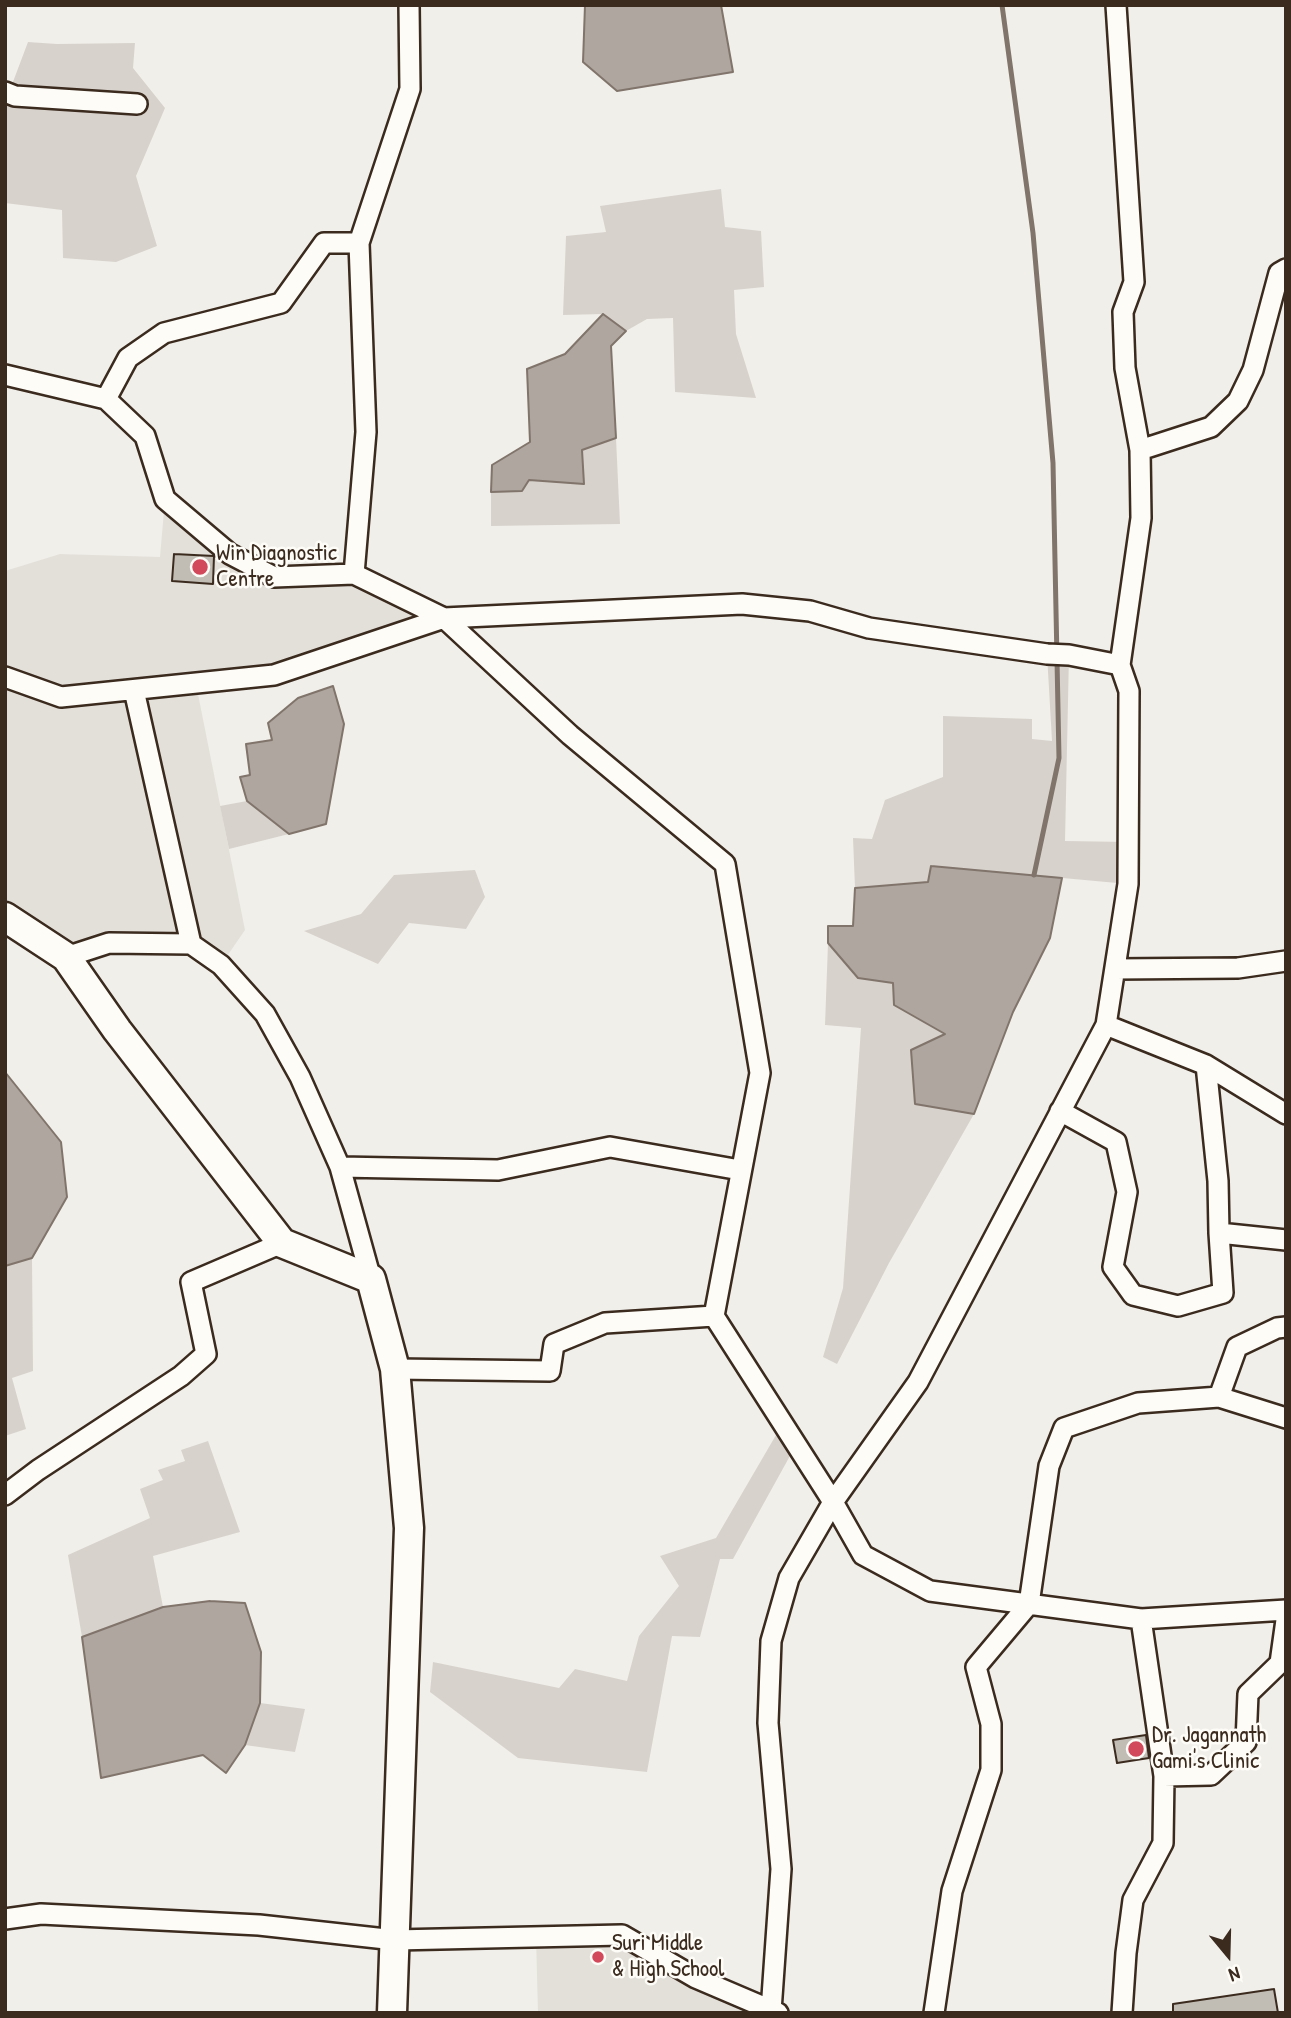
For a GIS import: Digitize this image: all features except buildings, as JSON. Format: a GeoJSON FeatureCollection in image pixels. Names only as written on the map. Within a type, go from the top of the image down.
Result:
{"type":"FeatureCollection","features":[{"type":"Feature","properties":{"kind":"main road"},"geometry":{"type":"LineString","coordinates":[[5,917],[66,957],[117,1030],[282,1243],[371,1279],[395,1369],[409,1528],[392,2013]]}},
{"type":"Feature","properties":{"kind":"street"},"geometry":{"type":"LineString","coordinates":[[354,574],[366,432],[359,243],[410,89],[409,5]]}},
{"type":"Feature","properties":{"kind":"street"},"geometry":{"type":"LineString","coordinates":[[5,1919],[41,1914],[204,1922],[259,1925],[396,1940],[622,1935],[696,1978],[775,2012],[781,1869],[768,1723],[771,1641],[789,1578],[833,1502],[918,1382],[1106,1025],[1128,884],[1129,691],[1119,664],[1141,518],[1140,450],[1125,368],[1123,312],[1134,282],[1116,5]]}},
{"type":"Feature","properties":{"kind":"street"},"geometry":{"type":"LineString","coordinates":[[5,92],[15,96],[138,104]]}},
{"type":"Feature","properties":{"kind":"street"},"geometry":{"type":"LineString","coordinates":[[106,399],[128,358],[163,333],[281,303],[324,243],[359,243]]}},
{"type":"Feature","properties":{"kind":"street"},"geometry":{"type":"LineString","coordinates":[[1140,450],[1211,427],[1238,401],[1253,370],[1279,273],[1286,269]]}},
{"type":"Feature","properties":{"kind":"street"},"geometry":{"type":"LineString","coordinates":[[5,375],[106,399],[145,436],[165,499],[230,554],[274,577],[354,574],[444,618],[570,735],[725,864],[760,1073],[714,1316],[833,1502],[863,1555],[930,1591],[1141,1619],[1286,1611]]}},
{"type":"Feature","properties":{"kind":"street"},"geometry":{"type":"LineString","coordinates":[[5,677],[61,697],[134,690],[274,675],[444,618],[742,604],[810,611],[869,628],[1119,664]]}},
{"type":"Feature","properties":{"kind":"street"},"geometry":{"type":"LineString","coordinates":[[134,690],[191,944]]}},
{"type":"Feature","properties":{"kind":"street"},"geometry":{"type":"LineString","coordinates":[[66,957],[109,943],[191,944],[221,965],[265,1014],[300,1077],[340,1167],[371,1279]]}},
{"type":"Feature","properties":{"kind":"street"},"geometry":{"type":"LineString","coordinates":[[1115,969],[1238,968],[1286,961]]}},
{"type":"Feature","properties":{"kind":"street"},"geometry":{"type":"LineString","coordinates":[[1106,1025],[1206,1065],[1286,1114]]}},
{"type":"Feature","properties":{"kind":"street"},"geometry":{"type":"LineString","coordinates":[[1060,1111],[1116,1142],[1127,1192],[1113,1266],[1133,1295],[1178,1306],[1223,1293],[1218,1181],[1206,1065]]}},
{"type":"Feature","properties":{"kind":"street"},"geometry":{"type":"LineString","coordinates":[[340,1167],[498,1170],[610,1147],[740,1170]]}},
{"type":"Feature","properties":{"kind":"street"},"geometry":{"type":"LineString","coordinates":[[1220,1233],[1286,1240]]}},
{"type":"Feature","properties":{"kind":"street"},"geometry":{"type":"LineString","coordinates":[[5,1495],[38,1470],[181,1376],[206,1354],[191,1282],[282,1243]]}},
{"type":"Feature","properties":{"kind":"street"},"geometry":{"type":"LineString","coordinates":[[395,1369],[550,1371],[554,1344],[606,1323],[714,1316]]}},
{"type":"Feature","properties":{"kind":"street"},"geometry":{"type":"LineString","coordinates":[[1219,1397],[1237,1347],[1277,1328],[1286,1327]]}},
{"type":"Feature","properties":{"kind":"street"},"geometry":{"type":"LineString","coordinates":[[934,2013],[952,1891],[991,1770],[991,1724],[976,1667],[1028,1604],[1049,1466],[1064,1428],[1138,1403],[1219,1397],[1286,1418]]}},
{"type":"Feature","properties":{"kind":"street"},"geometry":{"type":"LineString","coordinates":[[1122,2013],[1133,1900],[1163,1843],[1164,1776],[1141,1619]]}},
{"type":"Feature","properties":{"kind":"street"},"geometry":{"type":"LineString","coordinates":[[1164,1776],[1210,1775],[1246,1742],[1248,1694],[1280,1663],[1286,1620]]}},
{"type":"Feature","properties":{"kind":"shaded area"},"geometry":{"type":"Polygon","coordinates":[[[585,5],[721,5],[733,72],[617,91],[583,62],[585,5]]]}},
{"type":"Feature","properties":{"kind":"shaded area"},"geometry":{"type":"Polygon","coordinates":[[[28,42],[135,43],[133,68],[165,108],[136,176],[157,246],[116,262],[63,258],[62,210],[5,203],[5,103],[28,42]]]}},
{"type":"Feature","properties":{"kind":"shaded area"},"geometry":{"type":"Polygon","coordinates":[[[721,189],[725,227],[761,231],[764,287],[734,290],[736,334],[756,398],[675,392],[673,318],[647,319],[626,331],[603,314],[563,315],[566,236],[606,232],[600,206],[721,189]]]}},
{"type":"Feature","properties":{"kind":"shaded area"},"geometry":{"type":"Polygon","coordinates":[[[603,314],[626,331],[611,346],[616,438],[582,450],[584,484],[529,480],[522,491],[491,492],[492,465],[530,442],[527,369],[565,354],[603,314]]]}},
{"type":"Feature","properties":{"kind":"shaded area"},"geometry":{"type":"Polygon","coordinates":[[[616,438],[620,524],[491,526],[491,492],[522,491],[529,480],[584,484],[582,450],[616,438]]]}},
{"type":"Feature","properties":{"kind":"shaded area"},"geometry":{"type":"Polygon","coordinates":[[[165,499],[274,577],[354,574],[444,618],[274,675],[196,684],[245,930],[221,965],[190,944],[66,957],[5,917],[5,571],[60,554],[160,557],[165,499]]]}},
{"type":"Feature","properties":{"kind":"shaded area"},"geometry":{"type":"Polygon","coordinates":[[[1047,654],[1069,655],[1065,841],[1128,842],[1128,884],[932,866],[929,882],[855,888],[853,838],[872,839],[885,800],[943,777],[943,716],[1032,719],[1032,739],[1052,741],[1047,654]]]}},
{"type":"Feature","properties":{"kind":"shaded area"},"geometry":{"type":"Polygon","coordinates":[[[333,686],[344,724],[326,824],[289,834],[247,801],[240,777],[250,775],[246,744],[272,740],[268,723],[298,698],[333,686]]]}},
{"type":"Feature","properties":{"kind":"shaded area"},"geometry":{"type":"Polygon","coordinates":[[[247,801],[289,834],[229,849],[220,806],[247,801]]]}},
{"type":"Feature","properties":{"kind":"shaded area"},"geometry":{"type":"Polygon","coordinates":[[[931,866],[1062,878],[1050,938],[1013,1012],[974,1114],[915,1104],[911,1050],[945,1034],[894,1005],[893,983],[858,978],[828,943],[828,926],[853,926],[855,888],[928,882],[931,866]]]}},
{"type":"Feature","properties":{"kind":"shaded area"},"geometry":{"type":"Polygon","coordinates":[[[475,870],[485,897],[466,929],[409,923],[378,964],[304,931],[361,914],[394,875],[475,870]]]}},
{"type":"Feature","properties":{"kind":"shaded area"},"geometry":{"type":"Polygon","coordinates":[[[828,943],[858,978],[893,983],[894,1005],[946,1035],[916,1104],[974,1114],[889,1263],[837,1364],[823,1357],[843,1288],[861,1028],[825,1025],[828,943]]]}},
{"type":"Feature","properties":{"kind":"shaded area"},"geometry":{"type":"Polygon","coordinates":[[[5,1072],[61,1142],[67,1197],[32,1258],[5,1266],[5,1072]]]}},
{"type":"Feature","properties":{"kind":"shaded area"},"geometry":{"type":"Polygon","coordinates":[[[32,1258],[33,1371],[12,1378],[26,1429],[5,1436],[5,1266],[32,1258]]]}},
{"type":"Feature","properties":{"kind":"shaded area"},"geometry":{"type":"Polygon","coordinates":[[[783,1423],[796,1445],[733,1559],[720,1559],[700,1637],[672,1636],[647,1772],[518,1758],[430,1692],[433,1662],[559,1688],[575,1669],[627,1681],[639,1636],[679,1586],[660,1556],[716,1538],[783,1423]]]}},
{"type":"Feature","properties":{"kind":"shaded area"},"geometry":{"type":"Polygon","coordinates":[[[208,1441],[240,1532],[153,1556],[163,1607],[82,1637],[68,1555],[150,1518],[140,1489],[163,1480],[158,1470],[185,1461],[181,1450],[208,1441]]]}},
{"type":"Feature","properties":{"kind":"shaded area"},"geometry":{"type":"Polygon","coordinates":[[[210,1601],[245,1603],[261,1652],[260,1703],[245,1745],[226,1773],[203,1755],[101,1778],[82,1637],[163,1607],[210,1601]]]}},
{"type":"Feature","properties":{"kind":"shaded area"},"geometry":{"type":"Polygon","coordinates":[[[260,1703],[305,1709],[295,1752],[245,1745],[260,1703]]]}},
{"type":"Feature","properties":{"kind":"shaded area","name":"Suri Middle & High School"},"geometry":{"type":"Polygon","coordinates":[[[622,1935],[770,2013],[538,2013],[536,1937],[622,1935]]]}},
{"type":"Feature","properties":{"kind":"waterway"},"geometry":{"type":"LineString","coordinates":[[1002,5],[1033,233],[1053,463],[1059,758],[1034,875]]}},
{"type":"Feature","properties":{"kind":"place","name":"Win Diagnostic Centre"},"geometry":{"type":"Point","coordinates":[200,567]}},
{"type":"Feature","properties":{"kind":"place","name":"Dr. Jagannath Gami's Clinic"},"geometry":{"type":"Point","coordinates":[1136,1749]}},
{"type":"Feature","properties":{"kind":"place","name":"Suri Middle & High School"},"geometry":{"type":"Point","coordinates":[598,1957]}}]}
